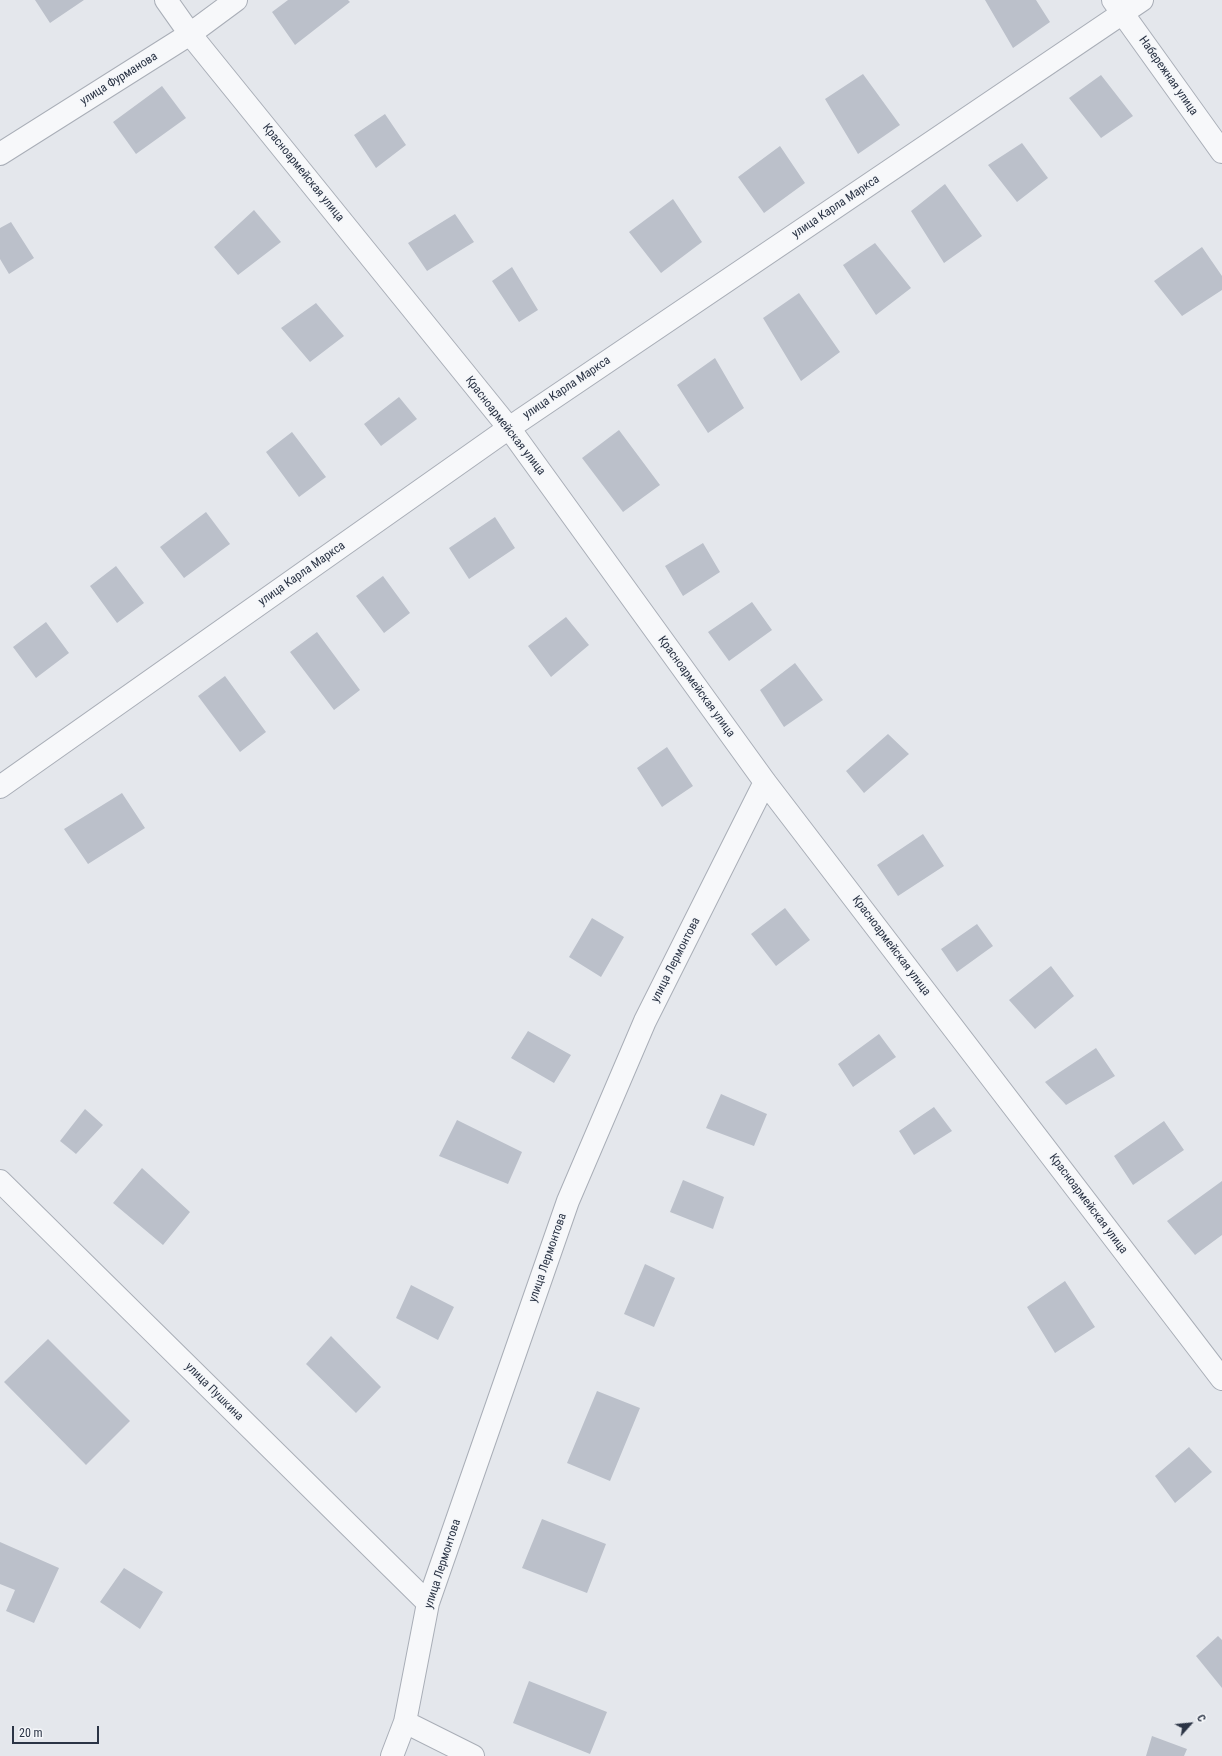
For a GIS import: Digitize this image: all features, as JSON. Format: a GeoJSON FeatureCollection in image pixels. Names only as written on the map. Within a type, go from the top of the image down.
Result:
{"type":"FeatureCollection","features":[{"type":"Feature","properties":{"kind":"street","name":"Красноармейская улица"},"geometry":{"type":"LineString","coordinates":[[166,0],[190,34],[509,428],[765,782],[1222,1379]]}},
{"type":"Feature","properties":{"kind":"street","name":"улица Фурманова"},"geometry":{"type":"LineString","coordinates":[[0,154],[190,34],[236,0]]}},
{"type":"Feature","properties":{"kind":"street","name":"улица Карла Маркса"},"geometry":{"type":"LineString","coordinates":[[0,787],[509,428],[1118,6],[1142,0]]}},
{"type":"Feature","properties":{"kind":"street","name":"Набережная улица"},"geometry":{"type":"LineString","coordinates":[[1118,6],[1222,152]]}},
{"type":"Feature","properties":{"kind":"street","name":"улица Лермонтова"},"geometry":{"type":"LineString","coordinates":[[392,1756],[405,1722],[428,1603],[568,1201],[645,1021],[765,782]]}},
{"type":"Feature","properties":{"kind":"street","name":"улица Пушкина"},"geometry":{"type":"LineString","coordinates":[[0,1181],[428,1603]]}},
{"type":"Feature","properties":{"kind":"street"},"geometry":{"type":"LineString","coordinates":[[405,1722],[473,1756]]}},
{"type":"Feature","properties":{"kind":"building"},"geometry":{"type":"Polygon","coordinates":[[[35,0],[84,0],[50,23],[35,0]]]}},
{"type":"Feature","properties":{"kind":"building"},"geometry":{"type":"Polygon","coordinates":[[[288,0],[348,0],[350,2],[295,45],[272,12],[288,0]]]}},
{"type":"Feature","properties":{"kind":"building"},"geometry":{"type":"Polygon","coordinates":[[[985,0],[1036,0],[1050,22],[1013,48],[985,0]]]}},
{"type":"Feature","properties":{"kind":"building"},"geometry":{"type":"Polygon","coordinates":[[[863,74],[900,125],[858,154],[825,99],[863,74]]]}},
{"type":"Feature","properties":{"kind":"building"},"geometry":{"type":"Polygon","coordinates":[[[1101,75],[1133,116],[1101,138],[1069,98],[1101,75]]]}},
{"type":"Feature","properties":{"kind":"building"},"geometry":{"type":"Polygon","coordinates":[[[162,86],[186,118],[136,154],[113,122],[162,86]]]}},
{"type":"Feature","properties":{"kind":"building"},"geometry":{"type":"Polygon","coordinates":[[[385,114],[406,145],[376,168],[354,135],[385,114]]]}},
{"type":"Feature","properties":{"kind":"building"},"geometry":{"type":"Polygon","coordinates":[[[1022,143],[1048,178],[1017,202],[988,165],[1022,143]]]}},
{"type":"Feature","properties":{"kind":"building"},"geometry":{"type":"Polygon","coordinates":[[[780,146],[805,183],[764,213],[738,177],[780,146]]]}},
{"type":"Feature","properties":{"kind":"building"},"geometry":{"type":"Polygon","coordinates":[[[945,184],[982,236],[944,263],[911,211],[945,184]]]}},
{"type":"Feature","properties":{"kind":"building"},"geometry":{"type":"Polygon","coordinates":[[[673,199],[702,242],[661,273],[629,232],[673,199]]]}},
{"type":"Feature","properties":{"kind":"building"},"geometry":{"type":"Polygon","coordinates":[[[254,210],[281,242],[238,275],[214,247],[254,210]]]}},
{"type":"Feature","properties":{"kind":"building"},"geometry":{"type":"Polygon","coordinates":[[[455,214],[474,242],[427,271],[408,243],[455,214]]]}},
{"type":"Feature","properties":{"kind":"building"},"geometry":{"type":"Polygon","coordinates":[[[11,222],[34,258],[9,274],[0,259],[0,228],[11,222]]]}},
{"type":"Feature","properties":{"kind":"building"},"geometry":{"type":"Polygon","coordinates":[[[875,243],[911,288],[876,315],[843,265],[875,243]]]}},
{"type":"Feature","properties":{"kind":"building"},"geometry":{"type":"Polygon","coordinates":[[[1202,247],[1222,276],[1222,290],[1182,316],[1154,281],[1202,247]]]}},
{"type":"Feature","properties":{"kind":"building"},"geometry":{"type":"Polygon","coordinates":[[[512,267],[538,310],[519,322],[492,281],[512,267]]]}},
{"type":"Feature","properties":{"kind":"building"},"geometry":{"type":"Polygon","coordinates":[[[799,293],[840,352],[801,381],[763,318],[799,293]]]}},
{"type":"Feature","properties":{"kind":"building"},"geometry":{"type":"Polygon","coordinates":[[[316,303],[344,336],[310,362],[281,328],[316,303]]]}},
{"type":"Feature","properties":{"kind":"building"},"geometry":{"type":"Polygon","coordinates":[[[715,358],[744,408],[708,433],[677,385],[715,358]]]}},
{"type":"Feature","properties":{"kind":"building"},"geometry":{"type":"Polygon","coordinates":[[[399,397],[417,419],[381,446],[364,424],[399,397]]]}},
{"type":"Feature","properties":{"kind":"building"},"geometry":{"type":"Polygon","coordinates":[[[619,430],[660,485],[623,512],[582,458],[619,430]]]}},
{"type":"Feature","properties":{"kind":"building"},"geometry":{"type":"Polygon","coordinates":[[[292,432],[326,477],[299,497],[266,452],[292,432]]]}},
{"type":"Feature","properties":{"kind":"building"},"geometry":{"type":"Polygon","coordinates":[[[206,512],[230,544],[184,578],[160,547],[206,512]]]}},
{"type":"Feature","properties":{"kind":"building"},"geometry":{"type":"Polygon","coordinates":[[[495,517],[515,548],[469,579],[449,548],[495,517]]]}},
{"type":"Feature","properties":{"kind":"building"},"geometry":{"type":"Polygon","coordinates":[[[703,543],[720,572],[683,596],[665,566],[703,543]]]}},
{"type":"Feature","properties":{"kind":"building"},"geometry":{"type":"Polygon","coordinates":[[[116,566],[144,603],[117,623],[90,586],[116,566]]]}},
{"type":"Feature","properties":{"kind":"building"},"geometry":{"type":"Polygon","coordinates":[[[383,576],[410,613],[384,633],[356,596],[383,576]]]}},
{"type":"Feature","properties":{"kind":"building"},"geometry":{"type":"Polygon","coordinates":[[[752,602],[772,630],[729,661],[708,632],[752,602]]]}},
{"type":"Feature","properties":{"kind":"building"},"geometry":{"type":"Polygon","coordinates":[[[566,617],[589,645],[551,677],[528,646],[566,617]]]}},
{"type":"Feature","properties":{"kind":"building"},"geometry":{"type":"Polygon","coordinates":[[[46,622],[69,653],[36,678],[13,647],[46,622]]]}},
{"type":"Feature","properties":{"kind":"building"},"geometry":{"type":"Polygon","coordinates":[[[317,632],[360,690],[334,710],[290,652],[317,632]]]}},
{"type":"Feature","properties":{"kind":"building"},"geometry":{"type":"Polygon","coordinates":[[[795,663],[823,700],[784,727],[760,690],[795,663]]]}},
{"type":"Feature","properties":{"kind":"building"},"geometry":{"type":"Polygon","coordinates":[[[225,676],[266,732],[240,752],[198,696],[225,676]]]}},
{"type":"Feature","properties":{"kind":"building"},"geometry":{"type":"Polygon","coordinates":[[[888,734],[909,754],[864,793],[846,771],[888,734]]]}},
{"type":"Feature","properties":{"kind":"building"},"geometry":{"type":"Polygon","coordinates":[[[667,747],[693,786],[662,807],[637,768],[667,747]]]}},
{"type":"Feature","properties":{"kind":"building"},"geometry":{"type":"Polygon","coordinates":[[[122,793],[145,828],[88,864],[64,829],[122,793]]]}},
{"type":"Feature","properties":{"kind":"building"},"geometry":{"type":"Polygon","coordinates":[[[923,834],[944,866],[898,896],[877,865],[923,834]]]}},
{"type":"Feature","properties":{"kind":"building"},"geometry":{"type":"Polygon","coordinates":[[[785,908],[810,940],[776,966],[751,934],[785,908]]]}},
{"type":"Feature","properties":{"kind":"building"},"geometry":{"type":"Polygon","coordinates":[[[592,918],[624,937],[601,977],[569,957],[592,918]]]}},
{"type":"Feature","properties":{"kind":"building"},"geometry":{"type":"Polygon","coordinates":[[[977,924],[993,946],[957,972],[941,949],[977,924]]]}},
{"type":"Feature","properties":{"kind":"building"},"geometry":{"type":"Polygon","coordinates":[[[1051,966],[1074,996],[1035,1029],[1009,1000],[1051,966]]]}},
{"type":"Feature","properties":{"kind":"building"},"geometry":{"type":"Polygon","coordinates":[[[528,1031],[571,1055],[554,1083],[511,1058],[528,1031]]]}},
{"type":"Feature","properties":{"kind":"building"},"geometry":{"type":"Polygon","coordinates":[[[879,1034],[896,1057],[853,1087],[838,1064],[879,1034]]]}},
{"type":"Feature","properties":{"kind":"building"},"geometry":{"type":"Polygon","coordinates":[[[1096,1048],[1115,1076],[1066,1105],[1045,1082],[1096,1048]]]}},
{"type":"Feature","properties":{"kind":"building"},"geometry":{"type":"Polygon","coordinates":[[[721,1094],[767,1114],[754,1146],[706,1128],[721,1094]]]}},
{"type":"Feature","properties":{"kind":"building"},"geometry":{"type":"Polygon","coordinates":[[[934,1107],[952,1131],[914,1155],[899,1131],[934,1107]]]}},
{"type":"Feature","properties":{"kind":"building"},"geometry":{"type":"Polygon","coordinates":[[[85,1109],[103,1125],[76,1154],[60,1141],[85,1109]]]}},
{"type":"Feature","properties":{"kind":"building"},"geometry":{"type":"Polygon","coordinates":[[[457,1120],[522,1152],[508,1184],[439,1156],[457,1120]]]}},
{"type":"Feature","properties":{"kind":"building"},"geometry":{"type":"Polygon","coordinates":[[[1164,1121],[1184,1150],[1133,1185],[1114,1156],[1164,1121]]]}},
{"type":"Feature","properties":{"kind":"building"},"geometry":{"type":"Polygon","coordinates":[[[142,1168],[190,1212],[163,1245],[113,1203],[142,1168]]]}},
{"type":"Feature","properties":{"kind":"building"},"geometry":{"type":"Polygon","coordinates":[[[683,1180],[724,1197],[713,1229],[670,1212],[683,1180]]]}},
{"type":"Feature","properties":{"kind":"building"},"geometry":{"type":"Polygon","coordinates":[[[1222,1181],[1222,1235],[1195,1255],[1167,1221],[1222,1181]]]}},
{"type":"Feature","properties":{"kind":"building"},"geometry":{"type":"Polygon","coordinates":[[[645,1264],[675,1278],[654,1327],[624,1314],[645,1264]]]}},
{"type":"Feature","properties":{"kind":"building"},"geometry":{"type":"Polygon","coordinates":[[[1065,1281],[1095,1327],[1055,1353],[1027,1307],[1065,1281]]]}},
{"type":"Feature","properties":{"kind":"building"},"geometry":{"type":"Polygon","coordinates":[[[411,1285],[454,1307],[438,1340],[396,1318],[411,1285]]]}},
{"type":"Feature","properties":{"kind":"building"},"geometry":{"type":"Polygon","coordinates":[[[331,1336],[381,1387],[356,1413],[306,1364],[331,1336]]]}},
{"type":"Feature","properties":{"kind":"building"},"geometry":{"type":"Polygon","coordinates":[[[48,1339],[130,1421],[86,1465],[4,1382],[48,1339]]]}},
{"type":"Feature","properties":{"kind":"building"},"geometry":{"type":"Polygon","coordinates":[[[597,1391],[640,1408],[610,1481],[567,1463],[597,1391]]]}},
{"type":"Feature","properties":{"kind":"building"},"geometry":{"type":"Polygon","coordinates":[[[1189,1447],[1212,1472],[1175,1503],[1155,1476],[1189,1447]]]}},
{"type":"Feature","properties":{"kind":"building"},"geometry":{"type":"Polygon","coordinates":[[[542,1519],[606,1544],[587,1593],[522,1568],[542,1519]]]}},
{"type":"Feature","properties":{"kind":"building"},"geometry":{"type":"Polygon","coordinates":[[[0,1542],[59,1568],[34,1623],[6,1611],[15,1590],[0,1584],[0,1542]]]}},
{"type":"Feature","properties":{"kind":"building"},"geometry":{"type":"Polygon","coordinates":[[[124,1568],[163,1592],[140,1629],[100,1602],[124,1568]]]}},
{"type":"Feature","properties":{"kind":"building"},"geometry":{"type":"Polygon","coordinates":[[[1218,1636],[1222,1640],[1222,1688],[1196,1656],[1218,1636]]]}},
{"type":"Feature","properties":{"kind":"building"},"geometry":{"type":"Polygon","coordinates":[[[529,1681],[607,1712],[590,1754],[513,1723],[529,1681]]]}},
{"type":"Feature","properties":{"kind":"building"},"geometry":{"type":"Polygon","coordinates":[[[1152,1736],[1187,1749],[1184,1756],[1146,1756],[1152,1736]]]}}]}
